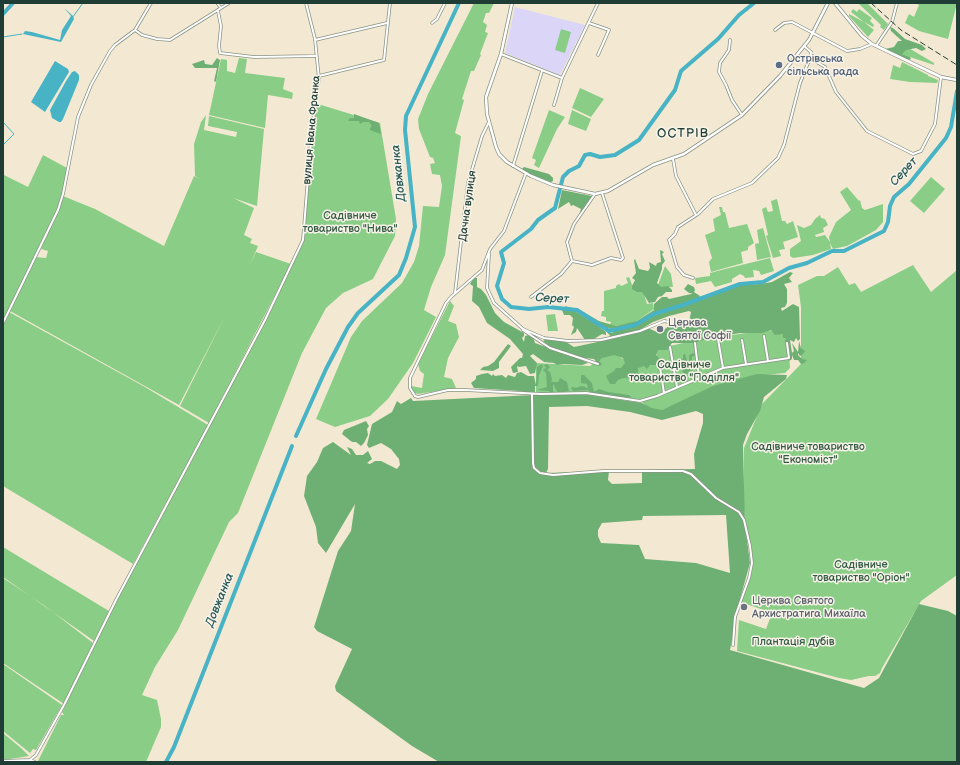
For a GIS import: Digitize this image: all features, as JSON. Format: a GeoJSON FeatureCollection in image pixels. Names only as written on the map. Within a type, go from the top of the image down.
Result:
{"type":"FeatureCollection","features":[{"type":"Feature","properties":{"kind":"street"},"geometry":{"type":"LineString","coordinates":[[3,323],[58,210],[63,194],[78,117],[84,100],[114,45],[135,30],[151,3]]}},
{"type":"Feature","properties":{"kind":"street"},"geometry":{"type":"LineString","coordinates":[[217,3],[221,8]]}},
{"type":"Feature","properties":{"kind":"street"},"geometry":{"type":"LineString","coordinates":[[135,30],[142,35],[157,39],[170,40],[229,3]]}},
{"type":"Feature","properties":{"kind":"street","name":"вулиця Івана Франка"},"geometry":{"type":"LineString","coordinates":[[30,760],[40,749],[64,705],[116,600],[265,320],[288,274],[304,235],[311,141],[318,76],[315,56],[315,40],[306,3]]}},
{"type":"Feature","properties":{"kind":"street"},"geometry":{"type":"LineString","coordinates":[[318,76],[384,60],[390,3]]}},
{"type":"Feature","properties":{"kind":"street"},"geometry":{"type":"LineString","coordinates":[[432,23],[437,19],[445,3]]}},
{"type":"Feature","properties":{"kind":"street"},"geometry":{"type":"LineString","coordinates":[[512,3],[501,54],[488,89],[486,105],[489,122],[499,154],[513,166],[553,185],[595,194],[602,193],[616,187],[653,165],[673,159],[712,136],[742,115],[780,76],[804,46],[828,3]]}},
{"type":"Feature","properties":{"kind":"street"},"geometry":{"type":"LineString","coordinates":[[554,105],[562,78],[598,3]]}},
{"type":"Feature","properties":{"kind":"street"},"geometry":{"type":"LineString","coordinates":[[835,3],[862,36],[872,44],[941,77],[957,80]]}},
{"type":"Feature","properties":{"kind":"street"},"geometry":{"type":"LineString","coordinates":[[876,46],[892,22],[897,3]]}},
{"type":"Feature","properties":{"kind":"street"},"geometry":{"type":"LineString","coordinates":[[218,11],[221,26],[219,46],[220,53],[254,57],[315,56]]}},
{"type":"Feature","properties":{"kind":"street"},"geometry":{"type":"LineString","coordinates":[[775,30],[780,25],[788,22],[847,51],[860,49],[872,44]]}},
{"type":"Feature","properties":{"kind":"street"},"geometry":{"type":"LineString","coordinates":[[315,40],[388,23]]}},
{"type":"Feature","properties":{"kind":"street"},"geometry":{"type":"LineString","coordinates":[[589,23],[609,30],[598,55]]}},
{"type":"Feature","properties":{"kind":"street"},"geometry":{"type":"LineString","coordinates":[[730,40],[730,50],[720,63],[719,72],[732,100],[742,115]]}},
{"type":"Feature","properties":{"kind":"street"},"geometry":{"type":"LineString","coordinates":[[693,278],[684,275],[677,267],[669,240],[675,234],[678,227],[696,215],[713,199],[752,183],[778,158],[784,145],[800,83],[810,58],[811,52],[804,46]]}},
{"type":"Feature","properties":{"kind":"street"},"geometry":{"type":"LineString","coordinates":[[501,54],[562,78]]}},
{"type":"Feature","properties":{"kind":"street"},"geometry":{"type":"LineString","coordinates":[[810,58],[825,67],[836,92],[867,131],[913,154],[921,151],[935,124],[941,77]]}},
{"type":"Feature","properties":{"kind":"street"},"geometry":{"type":"LineString","coordinates":[[513,166],[542,71]]}},
{"type":"Feature","properties":{"kind":"street","name":"Дачна вулиця"},"geometry":{"type":"LineString","coordinates":[[455,293],[468,184],[482,136],[489,122]]}},
{"type":"Feature","properties":{"kind":"street"},"geometry":{"type":"LineString","coordinates":[[673,159],[676,176],[696,215]]}},
{"type":"Feature","properties":{"kind":"street"},"geometry":{"type":"LineString","coordinates":[[526,173],[504,231],[489,253],[478,275],[455,293],[446,303],[410,378],[409,383],[412,393],[418,397],[456,390],[532,394],[586,393],[638,401],[664,393],[723,368],[789,358],[787,343]]}},
{"type":"Feature","properties":{"kind":"street"},"geometry":{"type":"LineString","coordinates":[[572,261],[592,265],[611,258],[622,259],[623,255],[604,205],[602,193]]}},
{"type":"Feature","properties":{"kind":"street"},"geometry":{"type":"LineString","coordinates":[[572,261],[568,250],[568,238],[574,224],[595,194]]}},
{"type":"Feature","properties":{"kind":"street"},"geometry":{"type":"LineString","coordinates":[[489,253],[487,288],[498,308],[520,327],[550,348],[598,364]]}},
{"type":"Feature","properties":{"kind":"street"},"geometry":{"type":"LineString","coordinates":[[532,297],[561,274],[572,261]]}},
{"type":"Feature","properties":{"kind":"street"},"geometry":{"type":"LineString","coordinates":[[520,327],[548,339],[582,341],[610,338],[640,330],[664,321],[668,322]]}},
{"type":"Feature","properties":{"kind":"street"},"geometry":{"type":"LineString","coordinates":[[764,336],[768,360]]}},
{"type":"Feature","properties":{"kind":"street"},"geometry":{"type":"LineString","coordinates":[[718,339],[723,368]]}},
{"type":"Feature","properties":{"kind":"street"},"geometry":{"type":"LineString","coordinates":[[742,340],[746,364]]}},
{"type":"Feature","properties":{"kind":"street"},"geometry":{"type":"LineString","coordinates":[[695,343],[699,378]]}},
{"type":"Feature","properties":{"kind":"street"},"geometry":{"type":"LineString","coordinates":[[670,347],[677,387]]}},
{"type":"Feature","properties":{"kind":"street"},"geometry":{"type":"LineString","coordinates":[[659,362],[664,393]]}},
{"type":"Feature","properties":{"kind":"street"},"geometry":{"type":"LineString","coordinates":[[532,394],[533,463],[537,471],[553,475],[603,471],[683,471],[691,474],[716,498],[740,512],[744,520],[752,563],[749,578],[735,617],[733,645]]}},
{"type":"Feature","properties":{"kind":"street"},"geometry":{"type":"LineString","coordinates":[[3,761],[30,760],[35,762]]}},
{"type":"Feature","properties":{"kind":"shaded area"},"geometry":{"type":"Polygon","coordinates":[[[515,7],[585,25],[560,75],[505,53],[515,7]]]}},
{"type":"Feature","properties":{"kind":"green space"},"geometry":{"type":"Polygon","coordinates":[[[474,3],[494,3],[489,13],[486,13],[483,22],[487,25],[485,32],[488,33],[474,71],[471,71],[462,99],[464,100],[455,133],[461,136],[445,255],[431,287],[424,310],[436,317],[413,363],[388,399],[370,416],[335,427],[316,419],[351,337],[362,321],[402,283],[414,262],[419,246],[423,206],[439,207],[442,186],[440,175],[432,174],[430,164],[435,163],[433,158],[430,157],[419,129],[418,119],[428,94],[474,3]]]}},
{"type":"Feature","properties":{"kind":"green space"},"geometry":{"type":"Polygon","coordinates":[[[867,3],[888,24],[884,30],[880,27],[881,25],[859,4],[867,3]]]}},
{"type":"Feature","properties":{"kind":"green space"},"geometry":{"type":"Polygon","coordinates":[[[915,3],[957,3],[948,39],[919,31],[905,23],[909,14],[914,17],[919,5],[915,3]]]}},
{"type":"Feature","properties":{"kind":"green space"},"geometry":{"type":"Polygon","coordinates":[[[853,9],[857,12],[859,9],[872,18],[870,21],[874,25],[873,27],[851,12],[853,9]]]}},
{"type":"Feature","properties":{"kind":"green space"},"geometry":{"type":"Polygon","coordinates":[[[849,14],[864,22],[874,30],[868,37],[849,16],[849,14]]]}},
{"type":"Feature","properties":{"kind":"green space"},"geometry":{"type":"Polygon","coordinates":[[[890,27],[905,39],[922,45],[926,49],[922,51],[916,48],[906,50],[902,54],[910,57],[911,59],[909,60],[891,53],[885,49],[894,47],[898,41],[902,41],[891,31],[890,27]]]}},
{"type":"Feature","properties":{"kind":"green space"},"geometry":{"type":"Polygon","coordinates":[[[561,29],[571,32],[565,53],[555,50],[561,29]]]}},
{"type":"Feature","properties":{"kind":"green space"},"geometry":{"type":"Polygon","coordinates":[[[907,47],[934,63],[934,65],[901,54],[907,47]]]}},
{"type":"Feature","properties":{"kind":"green space"},"geometry":{"type":"Polygon","coordinates":[[[217,58],[220,60],[216,82],[214,81],[217,68],[195,68],[192,64],[204,60],[205,64],[212,65],[217,58]]]}},
{"type":"Feature","properties":{"kind":"green space"},"geometry":{"type":"Polygon","coordinates":[[[239,58],[247,59],[245,73],[285,78],[283,89],[293,93],[292,99],[268,95],[265,128],[209,115],[221,59],[227,60],[227,71],[235,73],[239,58]]]}},
{"type":"Feature","properties":{"kind":"green space"},"geometry":{"type":"Polygon","coordinates":[[[902,62],[938,80],[937,83],[910,82],[890,79],[893,65],[900,68],[902,62]]]}},
{"type":"Feature","properties":{"kind":"green space"},"geometry":{"type":"Polygon","coordinates":[[[580,88],[604,99],[591,117],[572,108],[580,88]]]}},
{"type":"Feature","properties":{"kind":"green space","name":"Садівниче товариство \"Нива\""},"geometry":{"type":"Polygon","coordinates":[[[318,104],[380,123],[396,219],[395,236],[373,279],[343,293],[326,308],[302,353],[238,513],[229,522],[178,630],[155,667],[142,695],[157,700],[161,719],[161,727],[146,762],[38,761],[61,715],[64,715],[62,712],[105,622],[304,240],[314,120],[318,104]]]}},
{"type":"Feature","properties":{"kind":"green space"},"geometry":{"type":"Polygon","coordinates":[[[549,110],[565,117],[557,129],[539,168],[534,165],[536,160],[532,158],[549,110]]]}},
{"type":"Feature","properties":{"kind":"green space"},"geometry":{"type":"Polygon","coordinates":[[[572,110],[591,119],[586,131],[568,124],[572,110]]]}},
{"type":"Feature","properties":{"kind":"green space"},"geometry":{"type":"Polygon","coordinates":[[[354,114],[379,123],[381,134],[370,130],[372,126],[369,122],[363,122],[360,124],[359,121],[348,121],[350,118],[354,118],[354,114]]]}},
{"type":"Feature","properties":{"kind":"green space"},"geometry":{"type":"Polygon","coordinates":[[[206,115],[204,130],[236,137],[237,132],[208,126],[209,116],[264,129],[257,206],[233,198],[254,208],[244,235],[252,239],[250,243],[258,246],[250,265],[256,252],[291,264],[209,423],[180,406],[225,316],[179,405],[10,311],[36,257],[46,258],[48,251],[41,249],[58,207],[3,321],[4,175],[28,187],[43,155],[67,168],[63,196],[95,209],[164,246],[194,176],[200,179],[195,176],[194,144],[201,122],[206,115]]]}},
{"type":"Feature","properties":{"kind":"green space"},"geometry":{"type":"Polygon","coordinates":[[[524,167],[549,174],[553,178],[553,181],[547,184],[522,169],[524,167]]]}},
{"type":"Feature","properties":{"kind":"green space"},"geometry":{"type":"Polygon","coordinates":[[[931,177],[945,189],[924,213],[910,201],[931,177]]]}},
{"type":"Feature","properties":{"kind":"green space"},"geometry":{"type":"Polygon","coordinates":[[[847,187],[859,201],[860,200],[862,208],[865,210],[883,204],[883,222],[876,230],[847,246],[833,249],[830,243],[831,249],[813,255],[793,258],[790,256],[790,249],[801,241],[797,225],[804,228],[811,225],[820,215],[821,218],[825,219],[828,225],[823,228],[824,232],[815,235],[816,237],[825,235],[830,242],[829,237],[836,222],[851,210],[840,192],[847,187]]]}},
{"type":"Feature","properties":{"kind":"green space"},"geometry":{"type":"Polygon","coordinates":[[[562,190],[592,196],[580,215],[581,209],[573,205],[571,206],[569,202],[558,209],[562,190]]]}},
{"type":"Feature","properties":{"kind":"green space"},"geometry":{"type":"Polygon","coordinates":[[[777,199],[782,221],[785,221],[787,224],[793,221],[798,237],[783,242],[785,249],[779,250],[781,256],[773,258],[766,236],[768,235],[762,209],[766,207],[768,212],[773,211],[771,201],[777,199]]]}},
{"type":"Feature","properties":{"kind":"green space"},"geometry":{"type":"Polygon","coordinates":[[[719,207],[722,207],[723,212],[725,212],[729,228],[747,224],[754,243],[748,247],[748,250],[741,252],[743,263],[711,272],[709,262],[712,258],[705,235],[715,231],[713,219],[721,215],[719,207]]]}},
{"type":"Feature","properties":{"kind":"green space"},"geometry":{"type":"Polygon","coordinates":[[[763,228],[771,257],[757,260],[755,244],[759,243],[757,230],[763,228]]]}},
{"type":"Feature","properties":{"kind":"green space"},"geometry":{"type":"Polygon","coordinates":[[[660,250],[664,252],[662,254],[665,261],[662,265],[657,283],[661,287],[668,286],[672,292],[666,292],[662,296],[658,297],[655,302],[649,303],[642,292],[636,292],[632,289],[635,280],[632,278],[636,273],[634,260],[635,259],[639,269],[648,271],[650,268],[649,262],[656,266],[657,263],[661,262],[660,250]]]}},
{"type":"Feature","properties":{"kind":"green space"},"geometry":{"type":"Polygon","coordinates":[[[770,258],[774,271],[761,275],[759,271],[753,270],[754,277],[745,278],[740,274],[732,279],[732,282],[715,287],[711,281],[696,284],[695,278],[710,276],[710,273],[770,258]]]}},
{"type":"Feature","properties":{"kind":"green space"},"geometry":{"type":"Polygon","coordinates":[[[913,265],[931,292],[957,270],[957,575],[921,601],[880,673],[875,676],[851,680],[839,678],[737,651],[739,620],[766,629],[772,613],[741,602],[752,565],[744,511],[744,448],[762,404],[801,364],[801,307],[798,285],[817,276],[824,276],[838,267],[849,285],[855,283],[861,292],[913,265]]]}},
{"type":"Feature","properties":{"kind":"green space"},"geometry":{"type":"Polygon","coordinates":[[[665,266],[671,274],[673,287],[660,287],[658,285],[665,266]]]}},
{"type":"Feature","properties":{"kind":"green space"},"geometry":{"type":"Polygon","coordinates":[[[790,272],[793,273],[789,278],[792,282],[784,284],[787,289],[787,303],[785,307],[781,308],[782,311],[793,304],[799,307],[800,339],[798,341],[796,338],[794,342],[790,340],[792,353],[794,351],[792,343],[798,352],[799,341],[801,348],[805,351],[802,355],[800,356],[798,353],[798,355],[802,359],[807,360],[804,363],[801,364],[798,360],[794,360],[792,355],[792,359],[789,361],[787,359],[789,355],[785,341],[786,338],[783,338],[783,334],[775,335],[771,330],[762,333],[740,333],[715,337],[693,343],[672,343],[667,350],[658,350],[656,355],[660,359],[657,365],[650,365],[647,369],[644,366],[638,368],[638,379],[623,378],[618,380],[615,384],[610,384],[606,376],[616,368],[621,368],[625,363],[623,358],[614,355],[602,358],[599,361],[602,364],[600,366],[594,359],[575,357],[588,363],[582,365],[557,365],[554,363],[544,362],[533,354],[530,356],[537,363],[535,373],[530,374],[526,366],[517,366],[518,372],[513,373],[511,367],[520,358],[522,358],[523,354],[510,339],[487,323],[479,307],[472,301],[473,286],[470,284],[474,278],[477,278],[477,287],[486,295],[495,313],[504,322],[524,333],[522,338],[524,342],[525,336],[529,335],[533,337],[535,343],[568,355],[552,348],[543,341],[546,339],[566,342],[574,347],[621,337],[648,328],[659,333],[672,324],[689,322],[691,312],[689,311],[669,316],[653,322],[638,331],[611,337],[607,332],[612,333],[615,330],[603,327],[576,311],[566,308],[565,306],[580,310],[599,321],[616,326],[637,321],[654,310],[654,304],[662,297],[667,297],[669,299],[691,294],[692,293],[689,293],[684,289],[688,284],[694,287],[694,292],[700,296],[699,299],[691,300],[681,306],[742,285],[772,282],[790,272]]]}},
{"type":"Feature","properties":{"kind":"green space"},"geometry":{"type":"Polygon","coordinates":[[[629,277],[635,292],[643,291],[647,304],[653,303],[654,309],[634,323],[616,326],[610,325],[611,322],[606,321],[606,317],[601,316],[602,311],[604,311],[604,291],[616,288],[619,284],[621,286],[628,283],[626,278],[629,277]]]}},
{"type":"Feature","properties":{"kind":"green space"},"geometry":{"type":"Polygon","coordinates":[[[450,301],[454,306],[448,321],[456,324],[459,337],[448,358],[444,377],[452,379],[456,388],[418,394],[413,392],[411,386],[422,388],[424,374],[420,371],[418,364],[450,301]]]}},
{"type":"Feature","properties":{"kind":"green space"},"geometry":{"type":"Polygon","coordinates":[[[568,309],[575,311],[597,325],[606,332],[606,335],[602,334],[594,339],[585,340],[577,328],[576,332],[571,335],[574,327],[572,325],[573,318],[570,315],[564,315],[562,310],[568,309]]]}},
{"type":"Feature","properties":{"kind":"green space"},"geometry":{"type":"Polygon","coordinates":[[[9,312],[145,387],[208,425],[133,564],[3,486],[3,325],[9,312]]]}},
{"type":"Feature","properties":{"kind":"green space"},"geometry":{"type":"Polygon","coordinates":[[[555,314],[558,331],[548,331],[546,315],[555,314]]]}},
{"type":"Feature","properties":{"kind":"green space","name":"Садівниче товариство \"Поділля\""},"geometry":{"type":"Polygon","coordinates":[[[767,330],[781,332],[786,335],[790,368],[785,373],[754,376],[662,410],[651,410],[642,402],[572,393],[536,395],[536,363],[590,366],[597,360],[613,353],[637,367],[657,362],[656,349],[697,340],[767,330]]]}},
{"type":"Feature","properties":{"kind":"green space"},"geometry":{"type":"Polygon","coordinates":[[[508,344],[511,346],[499,362],[499,368],[493,371],[480,370],[494,362],[508,344]]]}},
{"type":"Feature","properties":{"kind":"green space"},"geometry":{"type":"Polygon","coordinates":[[[693,353],[696,355],[692,357],[692,363],[696,364],[694,361],[696,361],[697,366],[690,371],[691,374],[684,373],[682,371],[684,368],[679,369],[679,360],[683,359],[683,355],[685,354],[687,360],[689,361],[689,355],[693,353]]]}},
{"type":"Feature","properties":{"kind":"green space"},"geometry":{"type":"Polygon","coordinates":[[[542,364],[543,366],[539,375],[538,386],[535,386],[535,395],[583,394],[642,403],[652,408],[662,410],[713,386],[757,374],[787,375],[786,379],[764,397],[760,411],[747,434],[743,445],[745,525],[750,563],[740,599],[730,650],[864,688],[879,678],[919,604],[948,611],[957,616],[957,762],[439,762],[412,746],[336,691],[335,686],[352,649],[317,631],[314,627],[338,551],[351,531],[355,504],[326,553],[318,543],[316,527],[304,496],[307,476],[317,462],[323,448],[333,442],[351,455],[347,447],[352,449],[356,455],[363,455],[368,451],[372,459],[367,463],[370,464],[375,461],[381,461],[397,469],[400,465],[399,459],[391,449],[381,443],[369,448],[367,445],[372,424],[392,412],[397,401],[401,404],[411,398],[413,401],[533,395],[520,391],[474,388],[471,383],[476,379],[476,376],[482,374],[488,373],[492,376],[493,374],[495,376],[502,375],[506,378],[508,375],[515,377],[517,373],[521,372],[528,376],[534,376],[536,385],[537,367],[542,364]],[[587,406],[549,407],[548,469],[546,473],[609,471],[608,480],[612,484],[642,483],[642,470],[695,469],[694,454],[703,423],[703,414],[696,411],[662,420],[630,412],[587,406]],[[726,515],[643,516],[642,520],[602,523],[598,530],[598,536],[601,543],[639,545],[645,559],[696,563],[730,573],[726,515]]]}},
{"type":"Feature","properties":{"kind":"green space"},"geometry":{"type":"Polygon","coordinates":[[[547,364],[550,367],[547,370],[550,372],[552,379],[551,382],[558,382],[560,378],[567,382],[569,391],[558,393],[553,384],[553,391],[555,393],[551,394],[549,391],[537,390],[547,387],[546,373],[543,370],[546,368],[544,365],[547,364]]]}},
{"type":"Feature","properties":{"kind":"green space"},"geometry":{"type":"Polygon","coordinates":[[[581,375],[584,375],[592,383],[594,392],[599,389],[629,395],[632,398],[592,394],[588,390],[573,391],[571,388],[573,387],[576,388],[582,386],[588,388],[587,384],[581,383],[581,375]]]}},
{"type":"Feature","properties":{"kind":"green space"},"geometry":{"type":"Polygon","coordinates":[[[366,421],[369,426],[367,429],[368,435],[361,446],[356,442],[352,442],[342,434],[344,430],[366,421]]]}},
{"type":"Feature","properties":{"kind":"green space"},"geometry":{"type":"Polygon","coordinates":[[[3,547],[109,611],[94,641],[3,577],[3,547]]]}},
{"type":"Feature","properties":{"kind":"green space"},"geometry":{"type":"Polygon","coordinates":[[[3,578],[45,606],[93,643],[64,704],[3,663],[3,578]]]}},
{"type":"Feature","properties":{"kind":"green space"},"geometry":{"type":"Polygon","coordinates":[[[3,664],[62,705],[36,750],[33,749],[30,753],[3,731],[3,664]]]}},
{"type":"Feature","properties":{"kind":"green space"},"geometry":{"type":"Polygon","coordinates":[[[3,733],[21,748],[29,756],[3,760],[3,733]]]}},
{"type":"Feature","properties":{"kind":"water"},"geometry":{"type":"Polygon","coordinates":[[[64,8],[73,16],[74,19],[61,42],[23,34],[25,31],[32,32],[60,40],[62,30],[71,16],[64,8]]]}},
{"type":"Feature","properties":{"kind":"water"},"geometry":{"type":"Polygon","coordinates":[[[55,61],[68,69],[69,72],[45,112],[31,102],[55,61]]]}},
{"type":"Feature","properties":{"kind":"water"},"geometry":{"type":"Polygon","coordinates":[[[75,71],[79,75],[79,80],[63,119],[59,122],[52,118],[50,110],[66,81],[72,72],[75,71]]]}},
{"type":"Feature","properties":{"kind":"waterway","name":"Серет"},"geometry":{"type":"LineString","coordinates":[[3,14],[13,3]]}},
{"type":"Feature","properties":{"kind":"waterway"},"geometry":{"type":"LineString","coordinates":[[72,18],[83,3]]}},
{"type":"Feature","properties":{"kind":"waterway","name":"Довжанка"},"geometry":{"type":"LineString","coordinates":[[296,436],[326,369],[348,327],[358,313],[399,275],[406,258],[415,227],[405,130],[406,116],[459,3]]}},
{"type":"Feature","properties":{"kind":"waterway","name":"Серет"},"geometry":{"type":"LineString","coordinates":[[754,3],[739,15],[718,39],[681,71],[675,90],[639,140],[615,155],[600,157],[590,154],[585,155],[579,166],[569,171],[563,177],[555,208],[538,220],[531,229],[501,252],[504,263],[497,286],[502,299],[511,307],[529,309],[548,307],[577,310],[609,331],[635,325],[654,314],[740,284],[763,282],[789,268],[807,263],[832,251],[844,251],[884,231],[888,222],[890,206],[894,197],[909,184],[946,138],[951,127],[957,91]]}},
{"type":"Feature","properties":{"kind":"waterway"},"geometry":{"type":"LineString","coordinates":[[3,37],[22,34]]}},
{"type":"Feature","properties":{"kind":"waterway"},"geometry":{"type":"LineString","coordinates":[[3,122],[14,134],[3,145]]}},
{"type":"Feature","properties":{"kind":"waterway","name":"Довжанка"},"geometry":{"type":"LineString","coordinates":[[166,762],[174,747],[292,446]]}},
{"type":"Feature","properties":{"kind":"railway"},"geometry":{"type":"LineString","coordinates":[[871,3],[901,30],[957,65]]}},
{"type":"Feature","properties":{"kind":"place","name":"Острівська сільська рада"},"geometry":{"type":"Point","coordinates":[779,65]}},
{"type":"Feature","properties":{"kind":"place","name":"Церква Святої Софії"},"geometry":{"type":"Point","coordinates":[660,329]}},
{"type":"Feature","properties":{"kind":"place","name":"Церква Святого Архистратига Михаїла"},"geometry":{"type":"Point","coordinates":[744,607]}},
{"type":"Feature","properties":{"kind":"district","name":"ОСТРІВ"},"geometry":{"type":"Point","coordinates":[683,134]}},
{"type":"Feature","properties":{"kind":"park label","name":"Садівниче товариство \"Економіст\""},"geometry":{"type":"Point","coordinates":[808,453]}},
{"type":"Feature","properties":{"kind":"park label","name":"Садівниче товариство \"Оріон\""},"geometry":{"type":"Point","coordinates":[861,571]}},
{"type":"Feature","properties":{"kind":"park label","name":"Плантація дубів"},"geometry":{"type":"Point","coordinates":[793,642]}}]}
